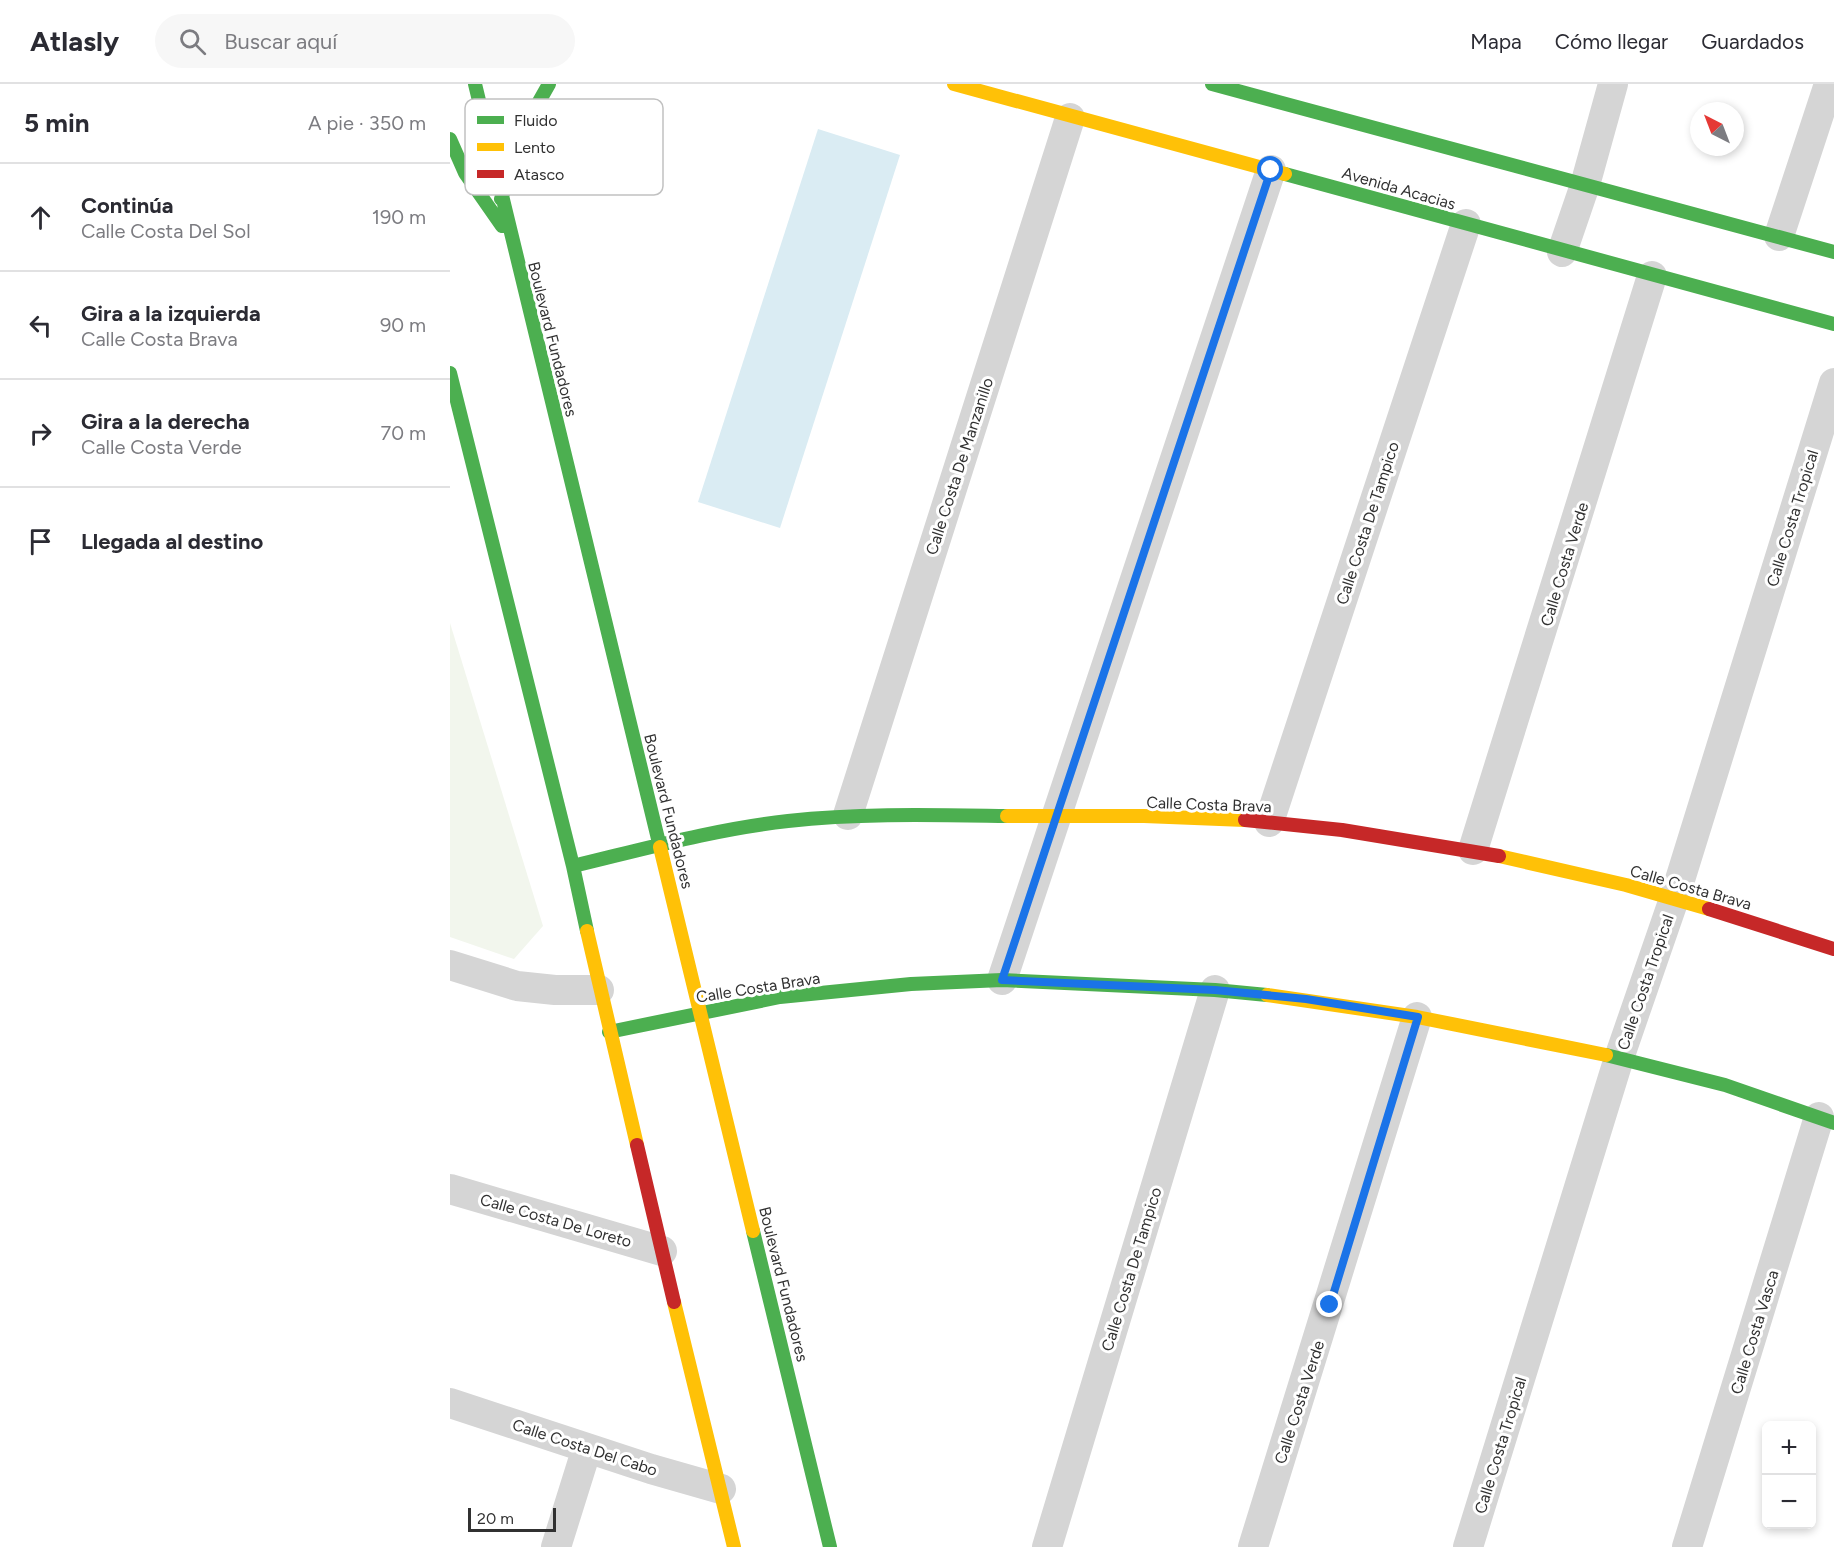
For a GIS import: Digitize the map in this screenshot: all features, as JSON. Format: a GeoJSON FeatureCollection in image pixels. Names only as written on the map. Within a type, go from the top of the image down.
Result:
{"type":"FeatureCollection","features":[{"type":"Feature","properties":{"kind":"street","name":"Boulevard Fundadores"},"geometry":{"type":"LineString","coordinates":[[475,84],[478,99]]}},
{"type":"Feature","properties":{"kind":"street"},"geometry":{"type":"LineString","coordinates":[[541,99],[549,84]]}},
{"type":"Feature","properties":{"kind":"street","name":"Avenida Acacias"},"geometry":{"type":"LineString","coordinates":[[954,84],[1070,118],[1271,170],[1562,252],[1834,324]]}},
{"type":"Feature","properties":{"kind":"street"},"geometry":{"type":"LineString","coordinates":[[1212,84],[1834,252]]}},
{"type":"Feature","properties":{"kind":"street"},"geometry":{"type":"LineString","coordinates":[[1562,252],[1585,185],[1613,84]]}},
{"type":"Feature","properties":{"kind":"street"},"geometry":{"type":"LineString","coordinates":[[1779,236],[1829,84]]}},
{"type":"Feature","properties":{"kind":"street","name":"Calle Costa De Manzanillo"},"geometry":{"type":"LineString","coordinates":[[848,815],[1070,118]]}},
{"type":"Feature","properties":{"kind":"street"},"geometry":{"type":"LineString","coordinates":[[450,139],[465,173]]}},
{"type":"Feature","properties":{"kind":"street"},"geometry":{"type":"LineString","coordinates":[[1002,980],[1271,170]]}},
{"type":"Feature","properties":{"kind":"street"},"geometry":{"type":"LineString","coordinates":[[480,195],[511,240]]}},
{"type":"Feature","properties":{"kind":"street","name":"Boulevard Fundadores"},"geometry":{"type":"LineString","coordinates":[[500,195],[661,845],[830,1547]]}},
{"type":"Feature","properties":{"kind":"street"},"geometry":{"type":"LineString","coordinates":[[501,199],[503,195]]}},
{"type":"Feature","properties":{"kind":"street","name":"Calle Costa De Tampico"},"geometry":{"type":"LineString","coordinates":[[1269,822],[1466,224]]}},
{"type":"Feature","properties":{"kind":"street","name":"Calle Costa Verde"},"geometry":{"type":"LineString","coordinates":[[1473,850],[1652,276]]}},
{"type":"Feature","properties":{"kind":"street"},"geometry":{"type":"LineString","coordinates":[[450,373],[573,866],[598,990],[734,1547]]}},
{"type":"Feature","properties":{"kind":"street","name":"Calle Costa Tropical"},"geometry":{"type":"LineString","coordinates":[[1468,1547],[1619,1058],[1674,899],[1834,382]]}},
{"type":"Feature","properties":{"kind":"street","name":"Calle Costa Brava"},"geometry":{"type":"LineString","coordinates":[[573,866],[661,845],[783,821],[848,815],[1055,816],[1269,822],[1473,850],[1574,872],[1674,899],[1834,949]]}},
{"type":"Feature","properties":{"kind":"street"},"geometry":{"type":"LineString","coordinates":[[450,965],[517,986],[555,990],[598,990]]}},
{"type":"Feature","properties":{"kind":"street","name":"Calle Costa Brava"},"geometry":{"type":"LineString","coordinates":[[609,1032],[780,997],[911,984],[1002,980],[1215,990],[1306,999],[1418,1017],[1619,1058],[1725,1085],[1827,1120]]}},
{"type":"Feature","properties":{"kind":"street","name":"Calle Costa De Tampico"},"geometry":{"type":"LineString","coordinates":[[1047,1547],[1215,990]]}},
{"type":"Feature","properties":{"kind":"street","name":"Calle Costa Verde"},"geometry":{"type":"LineString","coordinates":[[1253,1547],[1418,1017]]}},
{"type":"Feature","properties":{"kind":"street","name":"Calle Costa Vasca"},"geometry":{"type":"LineString","coordinates":[[1687,1547],[1827,1120]]}},
{"type":"Feature","properties":{"kind":"street","name":"Calle Costa De Loreto"},"geometry":{"type":"LineString","coordinates":[[450,1189],[662,1251]]}},
{"type":"Feature","properties":{"kind":"street","name":"Calle Costa Del Cabo"},"geometry":{"type":"LineString","coordinates":[[450,1403],[721,1489]]}},
{"type":"Feature","properties":{"kind":"street"},"geometry":{"type":"LineString","coordinates":[[556,1547],[587,1448]]}},
{"type":"Feature","properties":{"kind":"shaded area"},"geometry":{"type":"Polygon","coordinates":[[[818,129],[900,155],[780,528],[698,502],[818,129]]]}},
{"type":"Feature","properties":{"kind":"shaded area"},"geometry":{"type":"Polygon","coordinates":[[[450,623],[543,926],[514,959],[450,937],[450,623]]]}},
{"type":"Feature","properties":{"kind":"traffic: fast"},"geometry":{"type":"LineString","coordinates":[[475,84],[479,99]]}},
{"type":"Feature","properties":{"kind":"traffic: fast"},"geometry":{"type":"LineString","coordinates":[[541,99],[549,84]]}},
{"type":"Feature","properties":{"kind":"traffic: fast"},"geometry":{"type":"LineString","coordinates":[[1212,84],[1834,252]]}},
{"type":"Feature","properties":{"kind":"traffic: fast"},"geometry":{"type":"LineString","coordinates":[[450,139],[465,173]]}},
{"type":"Feature","properties":{"kind":"traffic: fast"},"geometry":{"type":"LineString","coordinates":[[1285,174],[1834,324]]}},
{"type":"Feature","properties":{"kind":"traffic: fast"},"geometry":{"type":"LineString","coordinates":[[480,195],[502,226]]}},
{"type":"Feature","properties":{"kind":"traffic: fast"},"geometry":{"type":"LineString","coordinates":[[502,195],[660,847]]}},
{"type":"Feature","properties":{"kind":"traffic: fast"},"geometry":{"type":"LineString","coordinates":[[501,199],[503,195]]}},
{"type":"Feature","properties":{"kind":"traffic: fast"},"geometry":{"type":"LineString","coordinates":[[450,373],[573,866],[587,931]]}},
{"type":"Feature","properties":{"kind":"traffic: fast"},"geometry":{"type":"LineString","coordinates":[[573,866],[707,834],[788,821],[870,816],[1007,816]]}},
{"type":"Feature","properties":{"kind":"traffic: fast"},"geometry":{"type":"LineString","coordinates":[[609,1032],[780,997],[911,984],[1002,980],[1215,990],[1267,995]]}},
{"type":"Feature","properties":{"kind":"traffic: fast"},"geometry":{"type":"LineString","coordinates":[[1606,1055],[1725,1085],[1834,1123]]}},
{"type":"Feature","properties":{"kind":"traffic: fast"},"geometry":{"type":"LineString","coordinates":[[753,1231],[830,1547]]}},
{"type":"Feature","properties":{"kind":"traffic: slow"},"geometry":{"type":"LineString","coordinates":[[954,84],[1285,174]]}},
{"type":"Feature","properties":{"kind":"traffic: slow"},"geometry":{"type":"LineString","coordinates":[[1007,816],[1144,816],[1245,820]]}},
{"type":"Feature","properties":{"kind":"traffic: slow"},"geometry":{"type":"LineString","coordinates":[[660,847],[753,1231]]}},
{"type":"Feature","properties":{"kind":"traffic: slow"},"geometry":{"type":"LineString","coordinates":[[1499,856],[1626,885],[1709,909]]}},
{"type":"Feature","properties":{"kind":"traffic: slow"},"geometry":{"type":"LineString","coordinates":[[587,931],[637,1145]]}},
{"type":"Feature","properties":{"kind":"traffic: slow"},"geometry":{"type":"LineString","coordinates":[[1267,995],[1417,1017],[1606,1055]]}},
{"type":"Feature","properties":{"kind":"traffic: slow"},"geometry":{"type":"LineString","coordinates":[[674,1302],[734,1547]]}},
{"type":"Feature","properties":{"kind":"traffic: jam"},"geometry":{"type":"LineString","coordinates":[[1245,820],[1342,830],[1499,856]]}},
{"type":"Feature","properties":{"kind":"traffic: jam"},"geometry":{"type":"LineString","coordinates":[[1709,909],[1834,949]]}},
{"type":"Feature","properties":{"kind":"traffic: jam"},"geometry":{"type":"LineString","coordinates":[[637,1145],[674,1302]]}},
{"type":"Feature","properties":{"kind":"route"},"geometry":{"type":"LineString","coordinates":[[1271,170],[1002,980],[1215,990],[1306,999],[1418,1017],[1330,1305]]}}]}
